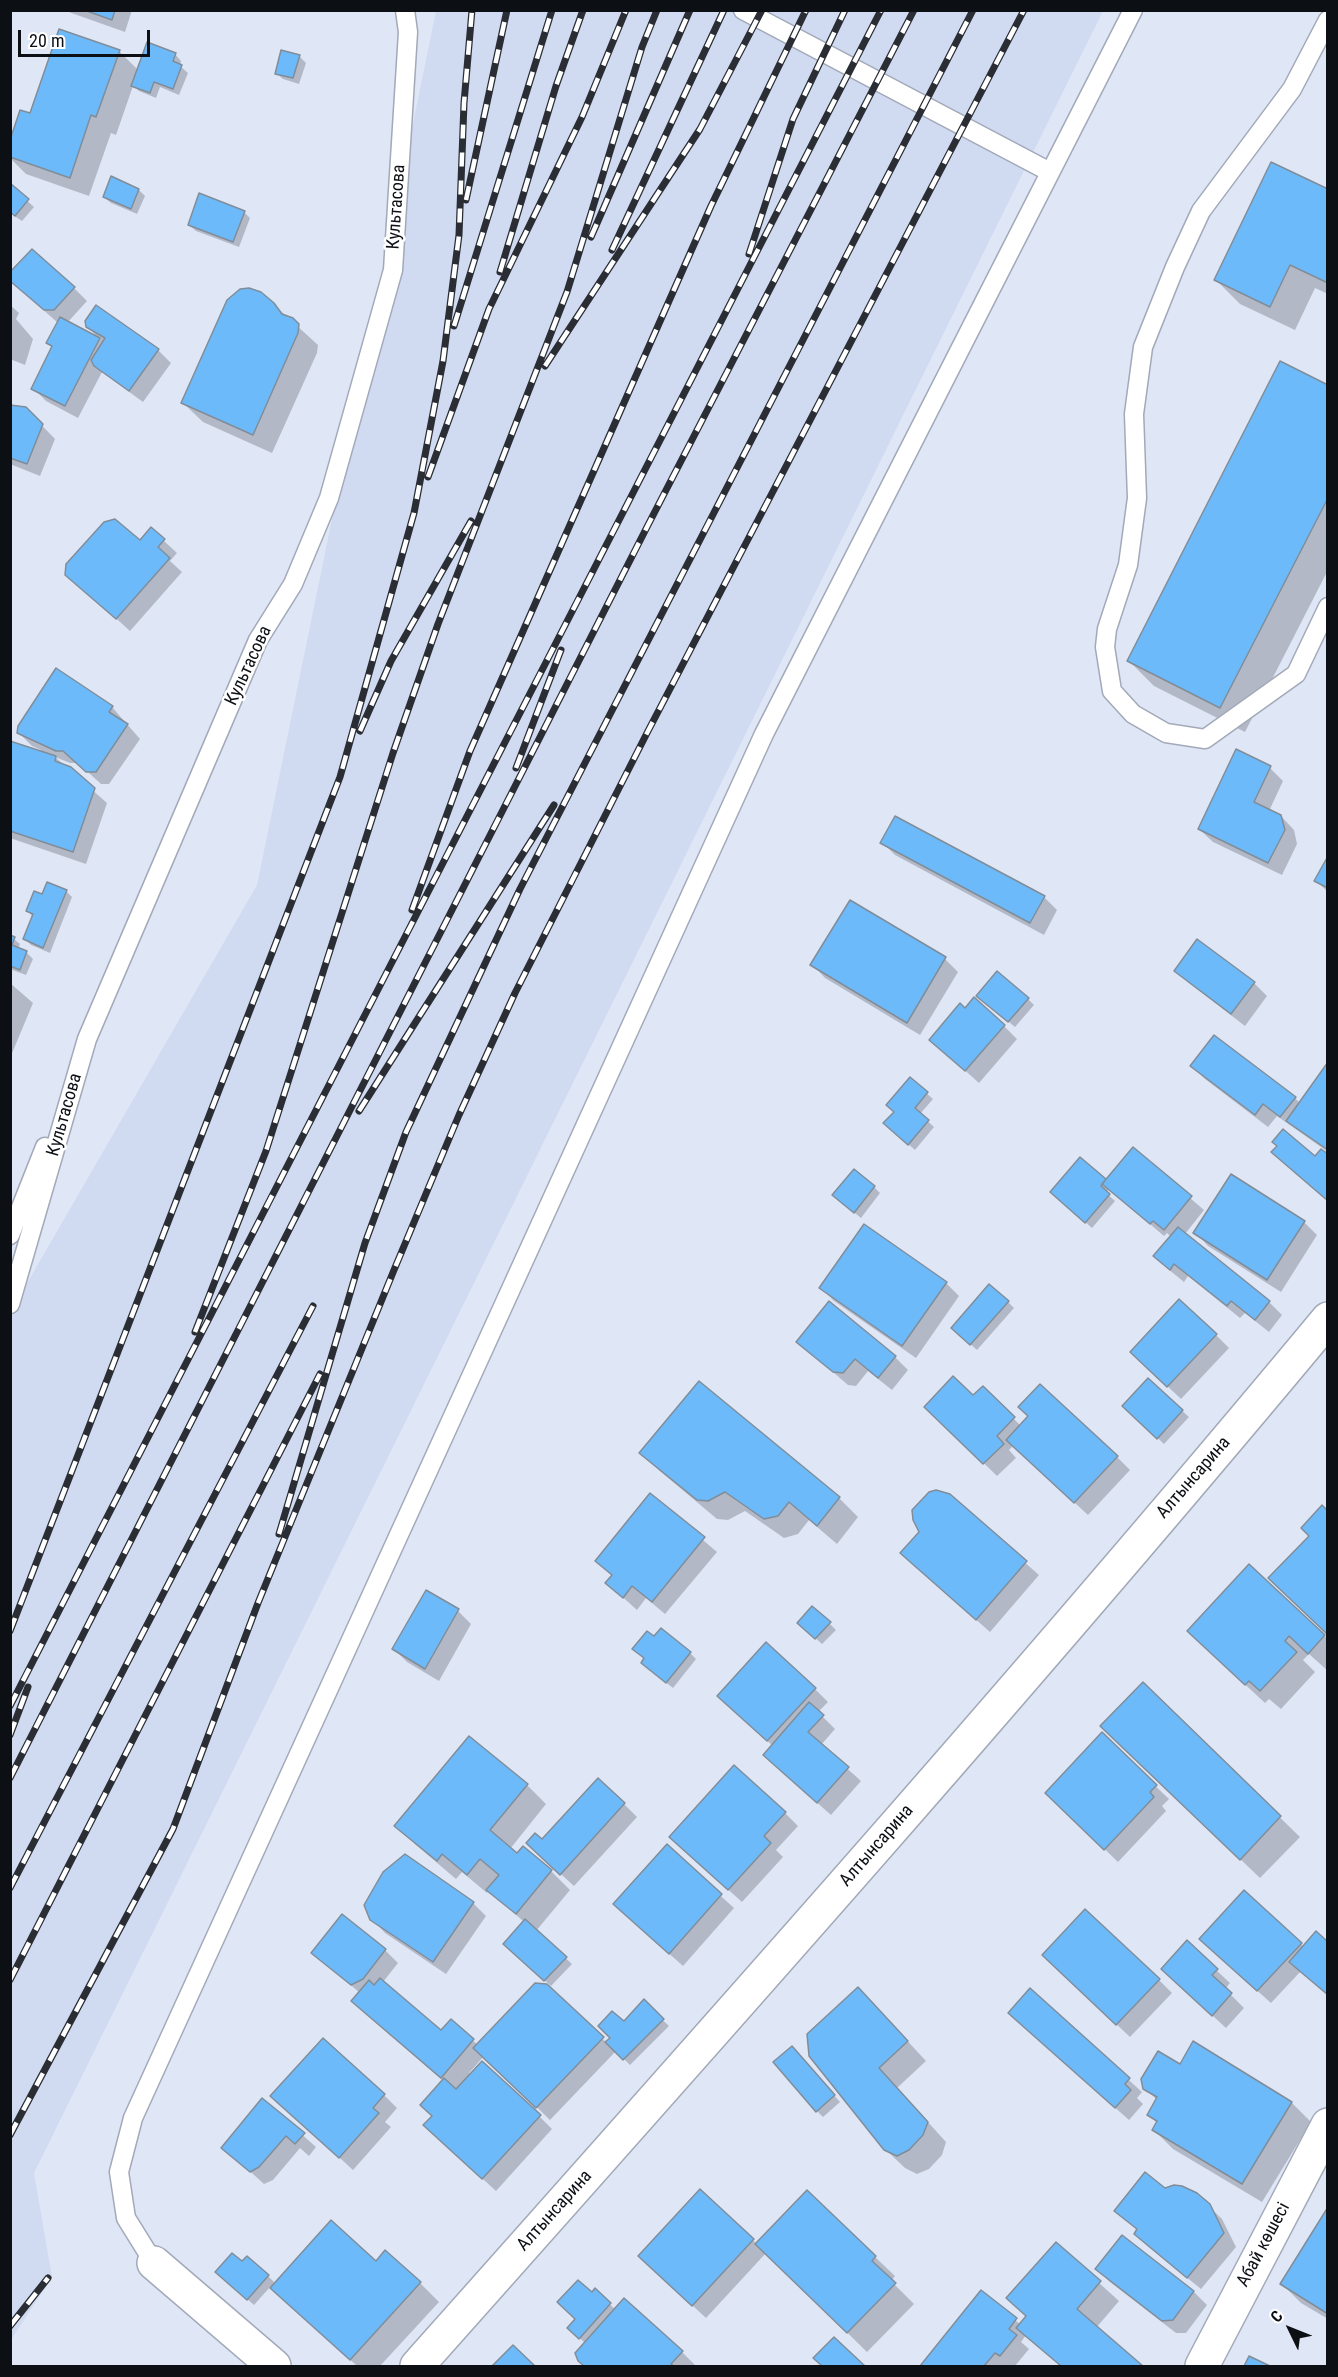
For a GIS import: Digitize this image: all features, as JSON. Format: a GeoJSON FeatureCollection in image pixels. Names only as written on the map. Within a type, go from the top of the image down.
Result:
{"type":"FeatureCollection","features":[{"type":"Feature","properties":{"kind":"street","name":"Алтынсарина"},"geometry":{"type":"LineString","coordinates":[[417,2367],[806,1928],[1328,1319]]}},
{"type":"Feature","properties":{"kind":"street","name":"Абай көшесі"},"geometry":{"type":"LineString","coordinates":[[1202,2367],[1328,2125]]}},
{"type":"Feature","properties":{"kind":"street"},"geometry":{"type":"LineString","coordinates":[[153,2263],[274,2367]]}},
{"type":"Feature","properties":{"kind":"lane","name":"Культасова"},"geometry":{"type":"LineString","coordinates":[[10,1304],[87,1040],[258,640],[293,584],[329,498],[393,270],[408,32],[405,10]]}},
{"type":"Feature","properties":{"kind":"lane"},"geometry":{"type":"LineString","coordinates":[[743,10],[1050,172]]}},
{"type":"Feature","properties":{"kind":"lane"},"geometry":{"type":"LineString","coordinates":[[153,2263],[126,2218],[119,2172],[133,2118],[759,745],[1133,10]]}},
{"type":"Feature","properties":{"kind":"lane"},"geometry":{"type":"LineString","coordinates":[[1328,20],[1292,89],[1201,211],[1175,267],[1143,347],[1134,414],[1137,498],[1128,565],[1107,629],[1105,647],[1112,691],[1133,714],[1166,733],[1205,739],[1296,674],[1328,607]]}},
{"type":"Feature","properties":{"kind":"lane"},"geometry":{"type":"LineString","coordinates":[[10,1235],[87,1040]]}},
{"type":"Feature","properties":{"kind":"shaded area"},"geometry":{"type":"Polygon","coordinates":[[[436,11],[1103,11],[34,2173],[52,2277],[11,2340],[11,1311],[257,885],[436,11]]]}},
{"type":"Feature","properties":{"kind":"building"},"geometry":{"type":"Polygon","coordinates":[[[84,10],[115,10],[112,20],[84,10]]]}},
{"type":"Feature","properties":{"kind":"building"},"geometry":{"type":"Polygon","coordinates":[[[59,29],[120,50],[96,117],[91,115],[70,178],[10,157],[10,140],[20,110],[30,113],[59,29]]]}},
{"type":"Feature","properties":{"kind":"building"},"geometry":{"type":"Polygon","coordinates":[[[147,42],[176,53],[173,61],[182,65],[173,89],[154,82],[150,93],[131,86],[147,42]]]}},
{"type":"Feature","properties":{"kind":"building"},"geometry":{"type":"Polygon","coordinates":[[[281,50],[300,55],[293,78],[275,74],[281,50]]]}},
{"type":"Feature","properties":{"kind":"building"},"geometry":{"type":"Polygon","coordinates":[[[1271,162],[1328,189],[1328,283],[1290,265],[1270,307],[1214,280],[1271,162]]]}},
{"type":"Feature","properties":{"kind":"building"},"geometry":{"type":"Polygon","coordinates":[[[111,176],[139,189],[131,209],[103,197],[111,176]]]}},
{"type":"Feature","properties":{"kind":"building"},"geometry":{"type":"Polygon","coordinates":[[[10,183],[29,199],[15,216],[10,212],[10,183]]]}},
{"type":"Feature","properties":{"kind":"building"},"geometry":{"type":"Polygon","coordinates":[[[199,193],[245,211],[233,242],[188,225],[199,193]]]}},
{"type":"Feature","properties":{"kind":"building"},"geometry":{"type":"Polygon","coordinates":[[[32,249],[75,287],[54,310],[44,310],[10,281],[10,272],[32,249]]]}},
{"type":"Feature","properties":{"kind":"building"},"geometry":{"type":"Polygon","coordinates":[[[249,288],[261,292],[274,303],[282,314],[293,318],[299,324],[298,333],[253,435],[181,403],[227,300],[240,289],[249,288]]]}},
{"type":"Feature","properties":{"kind":"building"},"geometry":{"type":"Polygon","coordinates":[[[96,305],[159,349],[129,391],[94,366],[91,360],[105,338],[86,327],[85,321],[96,305]]]}},
{"type":"Feature","properties":{"kind":"building"},"geometry":{"type":"Polygon","coordinates":[[[60,317],[100,338],[65,406],[31,389],[52,346],[46,343],[60,317]]]}},
{"type":"Feature","properties":{"kind":"building"},"geometry":{"type":"Polygon","coordinates":[[[1280,361],[1328,385],[1328,498],[1220,708],[1127,661],[1280,361]]]}},
{"type":"Feature","properties":{"kind":"building"},"geometry":{"type":"Polygon","coordinates":[[[10,405],[26,407],[43,424],[27,464],[10,458],[10,405]]]}},
{"type":"Feature","properties":{"kind":"building"},"geometry":{"type":"Polygon","coordinates":[[[115,519],[140,540],[151,527],[165,539],[158,547],[170,558],[116,619],[65,575],[66,564],[104,522],[115,519]]]}},
{"type":"Feature","properties":{"kind":"building"},"geometry":{"type":"Polygon","coordinates":[[[56,668],[113,706],[109,712],[128,724],[96,772],[86,772],[63,751],[56,751],[17,733],[18,726],[56,668]]]}},
{"type":"Feature","properties":{"kind":"building"},"geometry":{"type":"Polygon","coordinates":[[[10,741],[56,756],[55,761],[71,767],[95,788],[73,852],[10,831],[10,741]]]}},
{"type":"Feature","properties":{"kind":"building"},"geometry":{"type":"Polygon","coordinates":[[[1236,749],[1271,766],[1254,802],[1281,815],[1285,830],[1268,863],[1198,829],[1236,749]]]}},
{"type":"Feature","properties":{"kind":"building"},"geometry":{"type":"Polygon","coordinates":[[[895,816],[1045,896],[1030,923],[880,843],[895,816]]]}},
{"type":"Feature","properties":{"kind":"building"},"geometry":{"type":"Polygon","coordinates":[[[1328,856],[1328,888],[1314,881],[1328,856]]]}},
{"type":"Feature","properties":{"kind":"building"},"geometry":{"type":"Polygon","coordinates":[[[47,882],[67,890],[43,948],[23,939],[33,914],[26,911],[34,891],[42,894],[47,882]]]}},
{"type":"Feature","properties":{"kind":"building"},"geometry":{"type":"Polygon","coordinates":[[[850,900],[946,957],[907,1023],[810,965],[850,900]]]}},
{"type":"Feature","properties":{"kind":"building"},"geometry":{"type":"Polygon","coordinates":[[[10,935],[15,937],[12,945],[27,951],[20,970],[10,966],[10,935]]]}},
{"type":"Feature","properties":{"kind":"building"},"geometry":{"type":"Polygon","coordinates":[[[1197,939],[1255,982],[1231,1014],[1174,971],[1197,939]]]}},
{"type":"Feature","properties":{"kind":"building"},"geometry":{"type":"Polygon","coordinates":[[[997,971],[1029,998],[1008,1022],[976,996],[997,971]]]}},
{"type":"Feature","properties":{"kind":"building"},"geometry":{"type":"Polygon","coordinates":[[[974,997],[1005,1025],[965,1071],[929,1040],[960,1003],[965,1008],[974,997]]]}},
{"type":"Feature","properties":{"kind":"building"},"geometry":{"type":"Polygon","coordinates":[[[1214,1035],[1296,1097],[1280,1117],[1263,1104],[1255,1115],[1190,1066],[1214,1035]]]}},
{"type":"Feature","properties":{"kind":"building"},"geometry":{"type":"Polygon","coordinates":[[[1328,1062],[1328,1150],[1286,1121],[1328,1062]]]}},
{"type":"Feature","properties":{"kind":"building"},"geometry":{"type":"Polygon","coordinates":[[[910,1077],[928,1092],[915,1108],[929,1120],[908,1145],[883,1123],[894,1112],[886,1105],[910,1077]]]}},
{"type":"Feature","properties":{"kind":"building"},"geometry":{"type":"Polygon","coordinates":[[[1283,1129],[1315,1156],[1321,1149],[1328,1154],[1328,1201],[1271,1152],[1277,1146],[1272,1142],[1283,1129]]]}},
{"type":"Feature","properties":{"kind":"building"},"geometry":{"type":"Polygon","coordinates":[[[1133,1147],[1192,1196],[1164,1230],[1153,1221],[1150,1224],[1102,1184],[1133,1147]]]}},
{"type":"Feature","properties":{"kind":"building"},"geometry":{"type":"Polygon","coordinates":[[[1080,1157],[1106,1179],[1101,1186],[1110,1194],[1085,1223],[1050,1192],[1080,1157]]]}},
{"type":"Feature","properties":{"kind":"building"},"geometry":{"type":"Polygon","coordinates":[[[854,1169],[875,1186],[854,1213],[832,1195],[854,1169]]]}},
{"type":"Feature","properties":{"kind":"building"},"geometry":{"type":"Polygon","coordinates":[[[1231,1174],[1305,1221],[1267,1280],[1193,1233],[1231,1174]]]}},
{"type":"Feature","properties":{"kind":"building"},"geometry":{"type":"Polygon","coordinates":[[[864,1224],[947,1282],[902,1346],[819,1288],[864,1224]]]}},
{"type":"Feature","properties":{"kind":"building"},"geometry":{"type":"Polygon","coordinates":[[[1178,1227],[1270,1301],[1255,1320],[1231,1301],[1227,1306],[1174,1264],[1170,1270],[1153,1256],[1178,1227]]]}},
{"type":"Feature","properties":{"kind":"building"},"geometry":{"type":"Polygon","coordinates":[[[989,1284],[1009,1301],[970,1345],[951,1328],[989,1284]]]}},
{"type":"Feature","properties":{"kind":"building"},"geometry":{"type":"Polygon","coordinates":[[[1179,1299],[1217,1334],[1167,1387],[1130,1352],[1179,1299]]]}},
{"type":"Feature","properties":{"kind":"building"},"geometry":{"type":"Polygon","coordinates":[[[829,1301],[896,1356],[878,1378],[855,1359],[843,1373],[833,1372],[796,1342],[829,1301]]]}},
{"type":"Feature","properties":{"kind":"building"},"geometry":{"type":"Polygon","coordinates":[[[953,1376],[973,1395],[983,1386],[1015,1417],[997,1436],[1004,1444],[983,1464],[924,1407],[953,1376]]]}},
{"type":"Feature","properties":{"kind":"building"},"geometry":{"type":"Polygon","coordinates":[[[1148,1378],[1183,1410],[1157,1439],[1122,1406],[1148,1378]]]}},
{"type":"Feature","properties":{"kind":"building"},"geometry":{"type":"Polygon","coordinates":[[[699,1381],[840,1497],[817,1526],[789,1502],[778,1516],[764,1519],[725,1492],[708,1501],[697,1500],[639,1453],[699,1381]]]}},
{"type":"Feature","properties":{"kind":"building"},"geometry":{"type":"Polygon","coordinates":[[[1040,1384],[1118,1456],[1074,1503],[1006,1440],[1028,1416],[1018,1407],[1040,1384]]]}},
{"type":"Feature","properties":{"kind":"building"},"geometry":{"type":"Polygon","coordinates":[[[936,1490],[950,1494],[1027,1561],[976,1620],[900,1553],[919,1532],[913,1520],[912,1510],[929,1492],[936,1490]]]}},
{"type":"Feature","properties":{"kind":"building"},"geometry":{"type":"Polygon","coordinates":[[[650,1493],[705,1537],[652,1602],[632,1586],[623,1598],[605,1583],[612,1575],[595,1561],[650,1493]]]}},
{"type":"Feature","properties":{"kind":"building"},"geometry":{"type":"Polygon","coordinates":[[[1322,1505],[1328,1511],[1328,1635],[1268,1578],[1309,1536],[1301,1528],[1322,1505]]]}},
{"type":"Feature","properties":{"kind":"building"},"geometry":{"type":"Polygon","coordinates":[[[1249,1564],[1325,1635],[1308,1654],[1289,1636],[1285,1641],[1297,1652],[1260,1691],[1249,1681],[1245,1685],[1187,1631],[1249,1564]]]}},
{"type":"Feature","properties":{"kind":"building"},"geometry":{"type":"Polygon","coordinates":[[[426,1590],[459,1609],[425,1669],[392,1649],[426,1590]]]}},
{"type":"Feature","properties":{"kind":"building"},"geometry":{"type":"Polygon","coordinates":[[[812,1606],[831,1622],[815,1639],[797,1623],[812,1606]]]}},
{"type":"Feature","properties":{"kind":"building"},"geometry":{"type":"Polygon","coordinates":[[[661,1628],[691,1652],[666,1683],[641,1663],[644,1658],[632,1649],[647,1631],[654,1636],[661,1628]]]}},
{"type":"Feature","properties":{"kind":"building"},"geometry":{"type":"Polygon","coordinates":[[[766,1642],[816,1688],[767,1741],[717,1696],[766,1642]]]}},
{"type":"Feature","properties":{"kind":"building"},"geometry":{"type":"Polygon","coordinates":[[[1143,1682],[1281,1816],[1240,1860],[1100,1726],[1143,1682]]]}},
{"type":"Feature","properties":{"kind":"building"},"geometry":{"type":"Polygon","coordinates":[[[809,1702],[824,1715],[808,1732],[849,1767],[817,1803],[763,1755],[809,1702]]]}},
{"type":"Feature","properties":{"kind":"building"},"geometry":{"type":"Polygon","coordinates":[[[1102,1732],[1157,1785],[1150,1792],[1154,1797],[1104,1850],[1045,1793],[1102,1732]]]}},
{"type":"Feature","properties":{"kind":"building"},"geometry":{"type":"Polygon","coordinates":[[[469,1736],[528,1784],[490,1830],[517,1853],[523,1846],[552,1870],[516,1914],[486,1890],[499,1875],[480,1859],[467,1875],[442,1854],[437,1861],[394,1826],[469,1736]]]}},
{"type":"Feature","properties":{"kind":"building"},"geometry":{"type":"Polygon","coordinates":[[[734,1765],[786,1812],[764,1836],[771,1843],[728,1890],[669,1837],[734,1765]]]}},
{"type":"Feature","properties":{"kind":"building"},"geometry":{"type":"Polygon","coordinates":[[[598,1778],[625,1803],[560,1875],[526,1843],[535,1833],[542,1839],[598,1778]]]}},
{"type":"Feature","properties":{"kind":"building"},"geometry":{"type":"Polygon","coordinates":[[[667,1844],[722,1894],[669,1954],[613,1904],[667,1844]]]}},
{"type":"Feature","properties":{"kind":"building"},"geometry":{"type":"Polygon","coordinates":[[[405,1854],[474,1902],[433,1962],[370,1920],[364,1905],[383,1872],[405,1854]]]}},
{"type":"Feature","properties":{"kind":"building"},"geometry":{"type":"Polygon","coordinates":[[[1244,1890],[1302,1943],[1257,1991],[1199,1939],[1244,1890]]]}},
{"type":"Feature","properties":{"kind":"building"},"geometry":{"type":"Polygon","coordinates":[[[1085,1909],[1160,1979],[1116,2025],[1042,1955],[1085,1909]]]}},
{"type":"Feature","properties":{"kind":"building"},"geometry":{"type":"Polygon","coordinates":[[[342,1914],[386,1949],[363,1979],[351,1985],[311,1953],[342,1914]]]}},
{"type":"Feature","properties":{"kind":"building"},"geometry":{"type":"Polygon","coordinates":[[[525,1919],[567,1957],[544,1981],[503,1944],[525,1919]]]}},
{"type":"Feature","properties":{"kind":"building"},"geometry":{"type":"Polygon","coordinates":[[[1316,1931],[1328,1942],[1328,1995],[1289,1962],[1316,1931]]]}},
{"type":"Feature","properties":{"kind":"building"},"geometry":{"type":"Polygon","coordinates":[[[1187,1940],[1218,1969],[1212,1975],[1232,1993],[1212,2016],[1161,1969],[1187,1940]]]}},
{"type":"Feature","properties":{"kind":"building"},"geometry":{"type":"Polygon","coordinates":[[[380,1978],[441,2030],[451,2019],[474,2039],[441,2078],[351,2001],[369,1980],[374,1985],[380,1978]]]}},
{"type":"Feature","properties":{"kind":"building"},"geometry":{"type":"Polygon","coordinates":[[[535,1983],[547,1984],[604,2037],[536,2108],[473,2048],[535,1983]]]}},
{"type":"Feature","properties":{"kind":"building"},"geometry":{"type":"Polygon","coordinates":[[[858,1987],[908,2041],[879,2068],[928,2122],[923,2135],[909,2150],[897,2156],[884,2150],[809,2056],[807,2034],[858,1987]]]}},
{"type":"Feature","properties":{"kind":"building"},"geometry":{"type":"Polygon","coordinates":[[[1030,1988],[1130,2078],[1125,2084],[1131,2090],[1115,2108],[1008,2013],[1030,1988]]]}},
{"type":"Feature","properties":{"kind":"building"},"geometry":{"type":"Polygon","coordinates":[[[644,1999],[664,2019],[623,2060],[605,2042],[610,2038],[598,2026],[612,2011],[624,2021],[644,1999]]]}},
{"type":"Feature","properties":{"kind":"building"},"geometry":{"type":"Polygon","coordinates":[[[323,2038],[385,2094],[373,2108],[379,2113],[339,2158],[270,2096],[323,2038]]]}},
{"type":"Feature","properties":{"kind":"building"},"geometry":{"type":"Polygon","coordinates":[[[1193,2041],[1292,2102],[1242,2184],[1152,2130],[1157,2121],[1147,2115],[1157,2097],[1143,2089],[1141,2079],[1158,2051],[1180,2064],[1193,2041]]]}},
{"type":"Feature","properties":{"kind":"building"},"geometry":{"type":"Polygon","coordinates":[[[792,2046],[835,2095],[816,2112],[773,2062],[792,2046]]]}},
{"type":"Feature","properties":{"kind":"building"},"geometry":{"type":"Polygon","coordinates":[[[482,2061],[541,2115],[482,2179],[423,2125],[432,2116],[420,2105],[444,2078],[456,2089],[482,2061]]]}},
{"type":"Feature","properties":{"kind":"building"},"geometry":{"type":"Polygon","coordinates":[[[262,2098],[305,2133],[295,2144],[286,2136],[259,2167],[250,2172],[221,2148],[262,2098]]]}},
{"type":"Feature","properties":{"kind":"building"},"geometry":{"type":"Polygon","coordinates":[[[1145,2172],[1165,2188],[1174,2185],[1182,2186],[1197,2193],[1210,2204],[1224,2233],[1187,2278],[1134,2234],[1137,2229],[1114,2211],[1145,2172]]]}},
{"type":"Feature","properties":{"kind":"building"},"geometry":{"type":"Polygon","coordinates":[[[700,2189],[754,2239],[692,2306],[638,2256],[700,2189]]]}},
{"type":"Feature","properties":{"kind":"building"},"geometry":{"type":"Polygon","coordinates":[[[807,2190],[876,2256],[872,2261],[896,2283],[847,2333],[755,2244],[807,2190]]]}},
{"type":"Feature","properties":{"kind":"building"},"geometry":{"type":"Polygon","coordinates":[[[1328,2207],[1328,2314],[1280,2284],[1328,2207]]]}},
{"type":"Feature","properties":{"kind":"building"},"geometry":{"type":"Polygon","coordinates":[[[331,2220],[376,2261],[385,2250],[421,2282],[350,2360],[270,2288],[331,2220]]]}},
{"type":"Feature","properties":{"kind":"building"},"geometry":{"type":"Polygon","coordinates":[[[1122,2235],[1194,2291],[1173,2320],[1162,2321],[1095,2269],[1122,2235]]]}},
{"type":"Feature","properties":{"kind":"building"},"geometry":{"type":"Polygon","coordinates":[[[1056,2242],[1101,2281],[1077,2309],[1143,2366],[1061,2366],[1016,2328],[1026,2316],[1006,2298],[1056,2242]]]}},
{"type":"Feature","properties":{"kind":"building"},"geometry":{"type":"Polygon","coordinates":[[[232,2253],[242,2261],[247,2256],[269,2275],[247,2300],[215,2272],[232,2253]]]}},
{"type":"Feature","properties":{"kind":"building"},"geometry":{"type":"Polygon","coordinates":[[[578,2280],[592,2292],[595,2288],[611,2303],[579,2339],[567,2328],[575,2319],[557,2302],[578,2280]]]}},
{"type":"Feature","properties":{"kind":"building"},"geometry":{"type":"Polygon","coordinates":[[[981,2290],[1017,2318],[1009,2329],[1017,2335],[1000,2356],[995,2353],[984,2366],[920,2366],[981,2290]]]}},
{"type":"Feature","properties":{"kind":"building"},"geometry":{"type":"Polygon","coordinates":[[[624,2298],[683,2351],[671,2364],[674,2366],[584,2366],[578,2361],[575,2353],[624,2298]]]}},
{"type":"Feature","properties":{"kind":"building"},"geometry":{"type":"Polygon","coordinates":[[[834,2337],[865,2366],[822,2366],[813,2358],[834,2337]]]}},
{"type":"Feature","properties":{"kind":"building"},"geometry":{"type":"Polygon","coordinates":[[[513,2345],[535,2366],[492,2366],[513,2345]]]}},
{"type":"Feature","properties":{"kind":"building"},"geometry":{"type":"Polygon","coordinates":[[[1249,2356],[1270,2366],[1244,2366],[1249,2356]]]}},
{"type":"Feature","properties":{"kind":"railway"},"geometry":{"type":"LineString","coordinates":[[10,1631],[340,777],[414,513],[443,361],[459,235],[464,103],[472,10]]}},
{"type":"Feature","properties":{"kind":"railway"},"geometry":{"type":"LineString","coordinates":[[466,200],[507,10]]}},
{"type":"Feature","properties":{"kind":"railway"},"geometry":{"type":"LineString","coordinates":[[454,326],[552,10]]}},
{"type":"Feature","properties":{"kind":"railway"},"geometry":{"type":"LineString","coordinates":[[500,272],[556,86],[583,10]]}},
{"type":"Feature","properties":{"kind":"railway"},"geometry":{"type":"LineString","coordinates":[[428,477],[489,309],[582,117],[626,10]]}},
{"type":"Feature","properties":{"kind":"railway"},"geometry":{"type":"LineString","coordinates":[[195,1332],[266,1151],[393,753],[438,624],[567,292],[642,47],[657,10]]}},
{"type":"Feature","properties":{"kind":"railway"},"geometry":{"type":"LineString","coordinates":[[591,237],[690,10]]}},
{"type":"Feature","properties":{"kind":"railway"},"geometry":{"type":"LineString","coordinates":[[612,250],[724,10]]}},
{"type":"Feature","properties":{"kind":"railway"},"geometry":{"type":"LineString","coordinates":[[545,366],[700,129],[762,10]]}},
{"type":"Feature","properties":{"kind":"railway"},"geometry":{"type":"LineString","coordinates":[[412,910],[470,751],[711,206],[806,10]]}},
{"type":"Feature","properties":{"kind":"railway"},"geometry":{"type":"LineString","coordinates":[[749,254],[793,119],[845,10]]}},
{"type":"Feature","properties":{"kind":"railway"},"geometry":{"type":"LineString","coordinates":[[10,1706],[881,10]]}},
{"type":"Feature","properties":{"kind":"railway"},"geometry":{"type":"LineString","coordinates":[[10,1778],[648,525],[914,10]]}},
{"type":"Feature","properties":{"kind":"railway"},"geometry":{"type":"LineString","coordinates":[[279,1534],[365,1243],[406,1132],[520,889],[973,10]]}},
{"type":"Feature","properties":{"kind":"railway"},"geometry":{"type":"LineString","coordinates":[[10,2135],[173,1829],[258,1603],[394,1270],[459,1115],[515,993],[648,731],[1024,10]]}},
{"type":"Feature","properties":{"kind":"railway"},"geometry":{"type":"LineString","coordinates":[[360,731],[391,661],[471,521]]}},
{"type":"Feature","properties":{"kind":"railway"},"geometry":{"type":"LineString","coordinates":[[516,768],[561,650]]}},
{"type":"Feature","properties":{"kind":"railway"},"geometry":{"type":"LineString","coordinates":[[359,1111],[554,805]]}},
{"type":"Feature","properties":{"kind":"railway"},"geometry":{"type":"LineString","coordinates":[[10,1888],[313,1306]]}},
{"type":"Feature","properties":{"kind":"railway"},"geometry":{"type":"LineString","coordinates":[[10,1980],[320,1374]]}},
{"type":"Feature","properties":{"kind":"railway"},"geometry":{"type":"LineString","coordinates":[[10,1735],[28,1687]]}},
{"type":"Feature","properties":{"kind":"railway"},"geometry":{"type":"LineString","coordinates":[[10,2326],[48,2278]]}}]}
